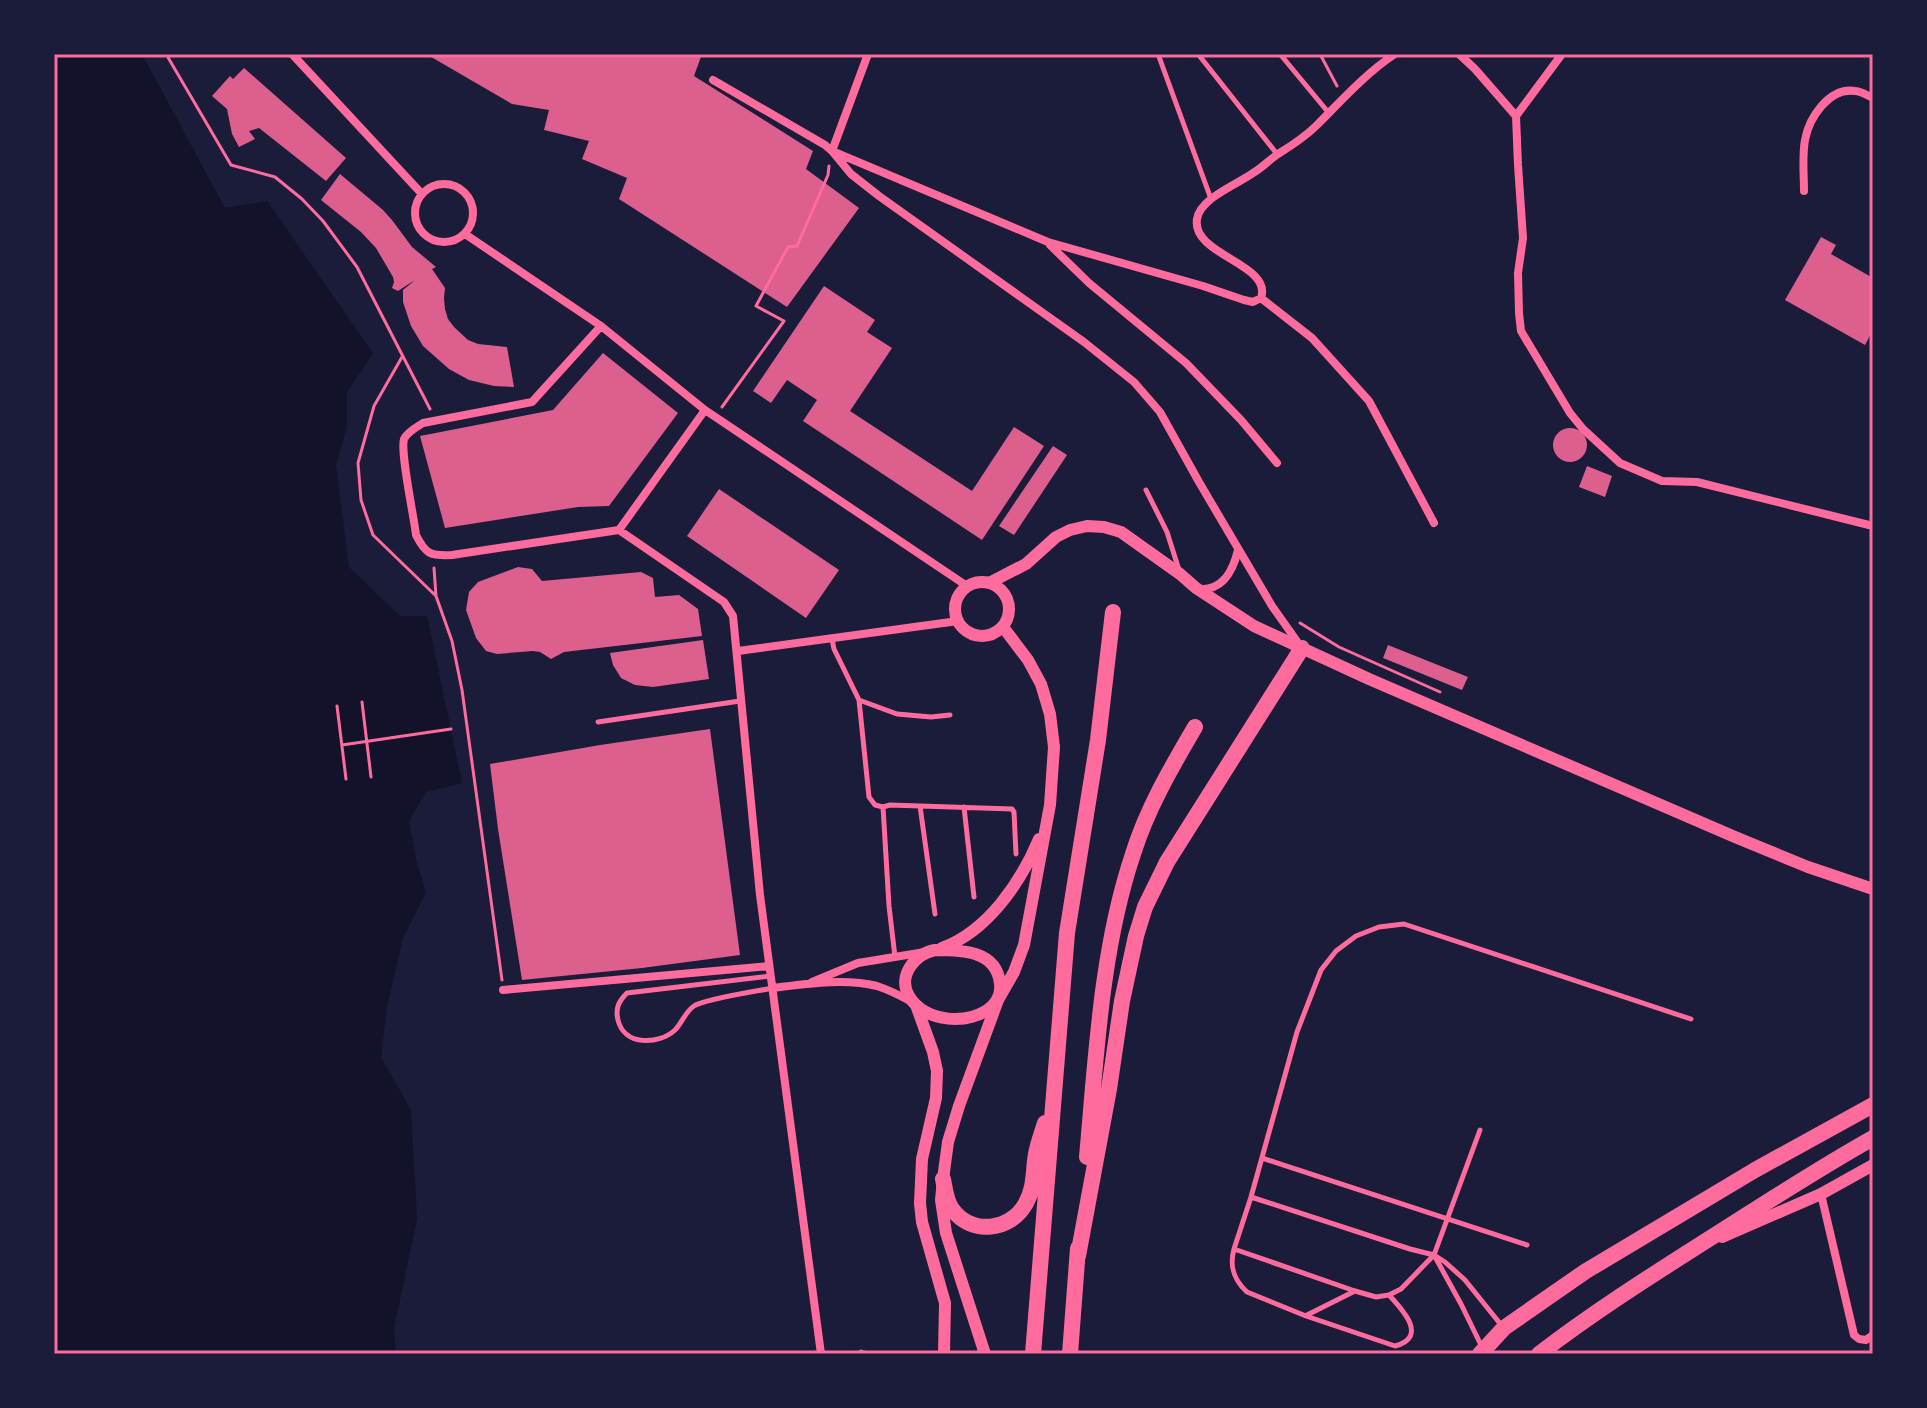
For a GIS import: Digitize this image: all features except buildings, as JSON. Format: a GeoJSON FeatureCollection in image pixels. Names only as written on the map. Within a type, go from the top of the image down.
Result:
{"type":"FeatureCollection","features":[{"type":"Feature","properties":{"kind":"main road"},"geometry":{"type":"LineString","coordinates":[[1033,1354],[1067,933],[1098,740],[1113,612]]}},
{"type":"Feature","properties":{"kind":"main road"},"geometry":{"type":"LineString","coordinates":[[1078,1256],[1122,1001],[1145,907],[1167,862],[1302,648]]}},
{"type":"Feature","properties":{"kind":"main road"},"geometry":{"type":"LineString","coordinates":[[1070,1354],[1097,1058],[1114,925],[1133,854],[1149,811],[1195,727]]}},
{"type":"Feature","properties":{"kind":"main road"},"geometry":{"type":"LineString","coordinates":[[943,1179],[949,1204],[970,1224],[989,1228],[1020,1212],[1032,1190],[1036,1154],[1054,1091]]}},
{"type":"Feature","properties":{"kind":"main road"},"geometry":{"type":"LineString","coordinates":[[1464,1354],[1480,1349],[1504,1328],[1586,1271],[1656,1228],[1873,1105]]}},
{"type":"Feature","properties":{"kind":"main road"},"geometry":{"type":"LineString","coordinates":[[1539,1354],[1609,1303],[1814,1172],[1873,1138]]}},
{"type":"Feature","properties":{"kind":"street"},"geometry":{"type":"LineString","coordinates":[[292,54],[422,194]]}},
{"type":"Feature","properties":{"kind":"street"},"geometry":{"type":"LineString","coordinates":[[832,151],[868,54]]}},
{"type":"Feature","properties":{"kind":"street"},"geometry":{"type":"LineString","coordinates":[[832,151],[1048,242],[1253,302],[1261,298],[1264,292],[1260,283],[1250,272],[1203,241],[1197,230],[1200,209],[1253,174],[1317,125],[1344,97],[1395,54]]}},
{"type":"Feature","properties":{"kind":"street"},"geometry":{"type":"LineString","coordinates":[[1459,54],[1516,116],[1523,238],[1518,273],[1521,331],[1570,413],[1583,429],[1620,463],[1662,481],[1697,482],[1873,526]]}},
{"type":"Feature","properties":{"kind":"street"},"geometry":{"type":"LineString","coordinates":[[1516,116],[1562,54]]}},
{"type":"Feature","properties":{"kind":"street"},"geometry":{"type":"LineString","coordinates":[[713,80],[825,145],[851,174],[879,196],[1084,342],[1134,382],[1160,412],[1272,606],[1302,648]]}},
{"type":"Feature","properties":{"kind":"street"},"geometry":{"type":"LineString","coordinates":[[1804,191],[1804,143],[1815,113],[1843,92],[1855,91],[1873,98]]}},
{"type":"Feature","properties":{"kind":"street"},"geometry":{"type":"LineString","coordinates":[[438,184],[447,184],[464,192],[473,208],[473,217],[465,234],[447,242],[437,241],[420,231],[414,212],[422,194],[438,184]]}},
{"type":"Feature","properties":{"kind":"street"},"geometry":{"type":"LineString","coordinates":[[465,234],[601,326],[705,410],[967,586]]}},
{"type":"Feature","properties":{"kind":"street"},"geometry":{"type":"LineString","coordinates":[[1048,242],[1089,283],[1186,363],[1277,463]]}},
{"type":"Feature","properties":{"kind":"street"},"geometry":{"type":"LineString","coordinates":[[1261,298],[1312,338],[1369,401],[1434,523]]}},
{"type":"Feature","properties":{"kind":"street"},"geometry":{"type":"LineString","coordinates":[[601,326],[532,402],[423,423],[405,438],[403,453],[416,535],[422,547],[433,556],[619,530],[724,602],[733,616],[770,971],[821,1354]]}},
{"type":"Feature","properties":{"kind":"street"},"geometry":{"type":"LineString","coordinates":[[619,530],[705,410]]}},
{"type":"Feature","properties":{"kind":"street"},"geometry":{"type":"LineString","coordinates":[[989,583],[1026,564],[1056,537],[1070,530],[1087,526],[1121,532],[1196,588],[1254,626],[1735,837],[1873,889]]}},
{"type":"Feature","properties":{"kind":"street"},"geometry":{"type":"LineString","coordinates":[[1196,588],[1214,588],[1222,583],[1232,569],[1238,549]]}},
{"type":"Feature","properties":{"kind":"street"},"geometry":{"type":"LineString","coordinates":[[989,583],[998,586],[1009,601],[1008,619],[996,632],[979,636],[963,628],[955,606],[967,586],[989,583]]}},
{"type":"Feature","properties":{"kind":"street"},"geometry":{"type":"LineString","coordinates":[[738,651],[958,621]]}},
{"type":"Feature","properties":{"kind":"street"},"geometry":{"type":"LineString","coordinates":[[985,1354],[944,1224],[941,1200],[943,1179],[948,1142],[959,1106],[998,1000],[1014,972],[1024,945],[1050,805],[1054,747],[1050,714],[1041,684],[1028,660],[1003,627]]}},
{"type":"Feature","properties":{"kind":"street"},"geometry":{"type":"LineString","coordinates":[[807,984],[858,963],[948,946],[980,925],[995,910],[1030,859],[1050,805]]}},
{"type":"Feature","properties":{"kind":"street"},"geometry":{"type":"LineString","coordinates":[[773,988],[859,983],[878,987],[914,1003],[927,1013],[949,1019],[991,1008],[998,1000],[1000,983],[995,968],[974,953],[931,951],[915,960],[907,972],[905,983],[906,992],[914,1003],[933,1052],[937,1071],[936,1098],[922,1159],[920,1203],[922,1222],[945,1303],[944,1354]]}},
{"type":"Feature","properties":{"kind":"street"},"geometry":{"type":"LineString","coordinates":[[503,990],[770,971]]}},
{"type":"Feature","properties":{"kind":"street"},"geometry":{"type":"LineString","coordinates":[[1690,1251],[1821,1194],[1873,1165]]}},
{"type":"Feature","properties":{"kind":"street"},"geometry":{"type":"LineString","coordinates":[[1821,1194],[1854,1335],[1866,1340],[1873,1335]]}},
{"type":"Feature","properties":{"kind":"lane"},"geometry":{"type":"LineString","coordinates":[[1158,54],[1211,199]]}},
{"type":"Feature","properties":{"kind":"lane"},"geometry":{"type":"LineString","coordinates":[[1198,54],[1277,155]]}},
{"type":"Feature","properties":{"kind":"lane"},"geometry":{"type":"LineString","coordinates":[[1280,54],[1328,112]]}},
{"type":"Feature","properties":{"kind":"lane"},"geometry":{"type":"LineString","coordinates":[[1146,490],[1167,532],[1180,574]]}},
{"type":"Feature","properties":{"kind":"lane"},"geometry":{"type":"LineString","coordinates":[[832,638],[834,649],[859,700],[869,797],[875,805],[1012,809],[1016,854]]}},
{"type":"Feature","properties":{"kind":"lane"},"geometry":{"type":"LineString","coordinates":[[859,700],[897,714],[950,715]]}},
{"type":"Feature","properties":{"kind":"lane"},"geometry":{"type":"LineString","coordinates":[[598,722],[740,701]]}},
{"type":"Feature","properties":{"kind":"lane"},"geometry":{"type":"LineString","coordinates":[[920,806],[935,914]]}},
{"type":"Feature","properties":{"kind":"lane"},"geometry":{"type":"LineString","coordinates":[[883,807],[895,957]]}},
{"type":"Feature","properties":{"kind":"lane"},"geometry":{"type":"LineString","coordinates":[[964,807],[974,897]]}},
{"type":"Feature","properties":{"kind":"lane"},"geometry":{"type":"LineString","coordinates":[[1389,1295],[1406,1313],[1411,1324],[1407,1342],[1399,1346],[1386,1345],[1247,1292],[1232,1272],[1231,1264],[1297,1032],[1321,970],[1345,942],[1379,927],[1404,924],[1691,1019]]}},
{"type":"Feature","properties":{"kind":"lane"},"geometry":{"type":"LineString","coordinates":[[770,971],[627,993],[619,1002],[617,1015],[620,1027],[629,1036],[636,1040],[653,1040],[674,1031],[695,1004],[773,988]]}},
{"type":"Feature","properties":{"kind":"lane"},"geometry":{"type":"LineString","coordinates":[[1234,1249],[1355,1291],[1376,1297],[1389,1295],[1401,1289],[1434,1255],[1480,1130]]}},
{"type":"Feature","properties":{"kind":"lane"},"geometry":{"type":"LineString","coordinates":[[1262,1158],[1527,1245]]}},
{"type":"Feature","properties":{"kind":"lane"},"geometry":{"type":"LineString","coordinates":[[1251,1197],[1434,1255],[1465,1280],[1504,1328]]}},
{"type":"Feature","properties":{"kind":"lane"},"geometry":{"type":"LineString","coordinates":[[1434,1255],[1461,1304],[1480,1349]]}},
{"type":"Feature","properties":{"kind":"lane"},"geometry":{"type":"LineString","coordinates":[[1306,1316],[1355,1291]]}},
{"type":"Feature","properties":{"kind":"path"},"geometry":{"type":"LineString","coordinates":[[166,54],[231,165],[275,177],[323,221],[357,267],[436,420]]}},
{"type":"Feature","properties":{"kind":"path"},"geometry":{"type":"LineString","coordinates":[[1320,54],[1344,97]]}},
{"type":"Feature","properties":{"kind":"path"},"geometry":{"type":"LineString","coordinates":[[716,417],[784,321],[756,306],[788,247],[797,246],[828,175],[832,151]]}},
{"type":"Feature","properties":{"kind":"path"},"geometry":{"type":"LineString","coordinates":[[402,357],[374,406],[358,463],[361,500],[373,535],[436,596]]}},
{"type":"Feature","properties":{"kind":"path"},"geometry":{"type":"LineString","coordinates":[[433,556],[436,596],[452,641],[462,690],[503,990]]}},
{"type":"Feature","properties":{"kind":"path"},"geometry":{"type":"LineString","coordinates":[[362,702],[371,777]]}},
{"type":"Feature","properties":{"kind":"path"},"geometry":{"type":"LineString","coordinates":[[337,706],[346,779]]}},
{"type":"Feature","properties":{"kind":"path"},"geometry":{"type":"LineString","coordinates":[[342,745],[451,729]]}},
{"type":"Feature","properties":{"kind":"shaded area"},"geometry":{"type":"Polygon","coordinates":[[[54,54],[142,54],[225,208],[267,201],[373,353],[347,392],[347,427],[336,464],[349,567],[400,616],[427,616],[462,783],[426,792],[409,821],[426,892],[403,938],[387,1006],[381,1057],[411,1110],[417,1219],[394,1328],[396,1354],[54,1354],[54,54]]]}}]}
